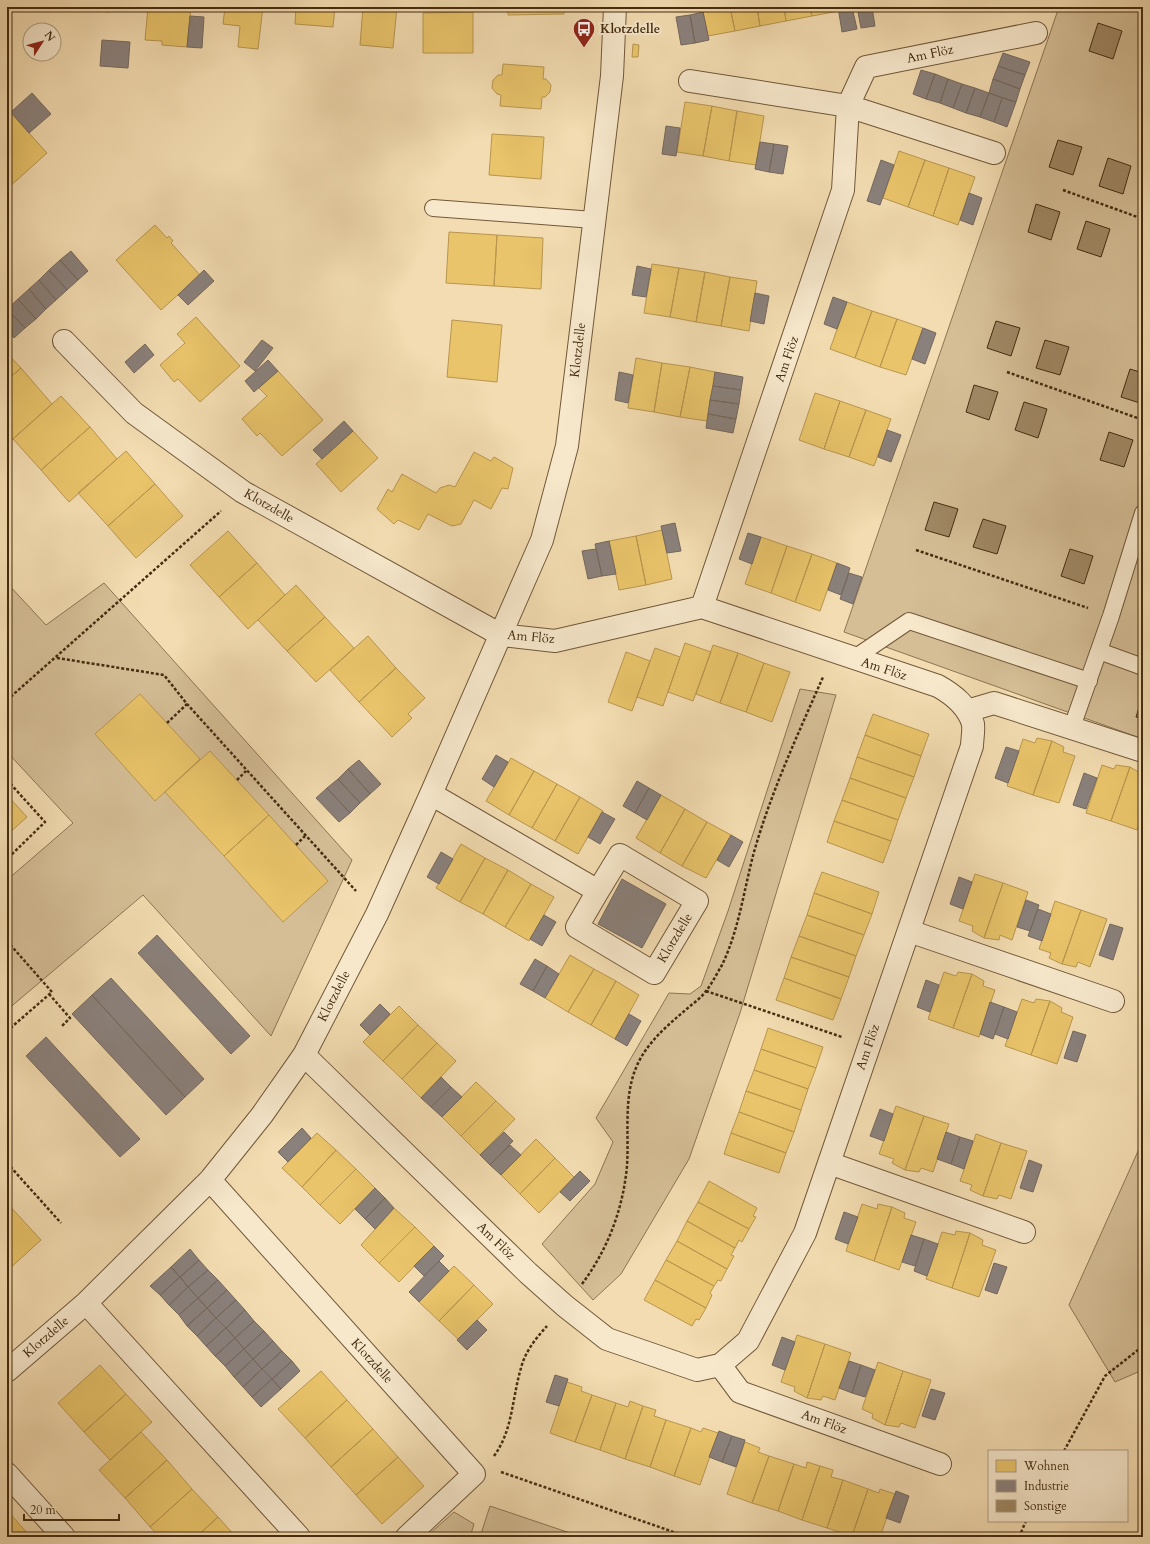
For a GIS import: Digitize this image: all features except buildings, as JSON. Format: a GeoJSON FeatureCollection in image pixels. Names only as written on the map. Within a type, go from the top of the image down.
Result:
{"type":"FeatureCollection","features":[{"type":"Feature","properties":{"kind":"street","name":"Klotzdelle"},"geometry":{"type":"LineString","coordinates":[[7,1371],[86,1303],[210,1180],[262,1116],[304,1055],[376,914],[501,635],[542,540],[566,446],[612,76],[615,7]]}},
{"type":"Feature","properties":{"kind":"street","name":"Am Flöz"},"geometry":{"type":"LineString","coordinates":[[702,607],[843,190],[848,106],[866,68],[1036,32]]}},
{"type":"Feature","properties":{"kind":"street"},"geometry":{"type":"LineString","coordinates":[[690,81],[848,106],[994,153]]}},
{"type":"Feature","properties":{"kind":"street","name":"Klotzdelle"},"geometry":{"type":"LineString","coordinates":[[64,341],[134,413],[243,492],[501,635]]}},
{"type":"Feature","properties":{"kind":"street","name":"Am Flöz"},"geometry":{"type":"LineString","coordinates":[[304,1055],[565,1306],[607,1339],[697,1370],[720,1365],[748,1341],[805,1233],[972,746],[973,726],[967,711],[953,694],[938,686],[843,656],[702,607],[555,641],[501,635]]}},
{"type":"Feature","properties":{"kind":"street"},"geometry":{"type":"LineString","coordinates":[[967,711],[994,703],[1143,750]]}},
{"type":"Feature","properties":{"kind":"street"},"geometry":{"type":"LineString","coordinates":[[430,794],[598,891]]}},
{"type":"Feature","properties":{"kind":"street","name":"Klotzdelle"},"geometry":{"type":"LineString","coordinates":[[620,855],[697,901],[654,973],[577,927],[598,891],[620,855]]}},
{"type":"Feature","properties":{"kind":"street"},"geometry":{"type":"LineString","coordinates":[[909,931],[1113,1002]]}},
{"type":"Feature","properties":{"kind":"street"},"geometry":{"type":"LineString","coordinates":[[829,1163],[1024,1232]]}},
{"type":"Feature","properties":{"kind":"street","name":"Klotzdelle"},"geometry":{"type":"LineString","coordinates":[[210,1180],[474,1474],[407,1537]]}},
{"type":"Feature","properties":{"kind":"street"},"geometry":{"type":"LineString","coordinates":[[86,1303],[299,1537]]}},
{"type":"Feature","properties":{"kind":"street","name":"Am Flöz"},"geometry":{"type":"LineString","coordinates":[[720,1365],[740,1392],[940,1464]]}},
{"type":"Feature","properties":{"kind":"street"},"geometry":{"type":"LineString","coordinates":[[7,1474],[64,1537]]}},
{"type":"Feature","properties":{"kind":"lane"},"geometry":{"type":"LineString","coordinates":[[433,208],[594,220]]}},
{"type":"Feature","properties":{"kind":"lane"},"geometry":{"type":"LineString","coordinates":[[1072,727],[1111,616],[1143,513]]}},
{"type":"Feature","properties":{"kind":"lane"},"geometry":{"type":"LineString","coordinates":[[843,656],[909,621],[1089,681]]}},
{"type":"Feature","properties":{"kind":"lane"},"geometry":{"type":"LineString","coordinates":[[1099,651],[1143,667]]}},
{"type":"Feature","properties":{"kind":"path"},"geometry":{"type":"LineString","coordinates":[[1063,190],[1143,219]]}},
{"type":"Feature","properties":{"kind":"path"},"geometry":{"type":"LineString","coordinates":[[1007,372],[1143,420]]}},
{"type":"Feature","properties":{"kind":"path"},"geometry":{"type":"LineString","coordinates":[[7,700],[57,658],[243,492]]}},
{"type":"Feature","properties":{"kind":"path"},"geometry":{"type":"LineString","coordinates":[[916,550],[1111,616]]}},
{"type":"Feature","properties":{"kind":"path"},"geometry":{"type":"LineString","coordinates":[[493,1458],[502,1446],[510,1422],[521,1366],[534,1340],[565,1306],[592,1270],[607,1244],[621,1205],[627,1166],[628,1096],[634,1072],[644,1052],[658,1034],[706,991],[728,950],[754,852],[767,812],[785,766],[843,656]]}},
{"type":"Feature","properties":{"kind":"path"},"geometry":{"type":"LineString","coordinates":[[57,658],[164,675],[187,704],[246,771],[376,914]]}},
{"type":"Feature","properties":{"kind":"path"},"geometry":{"type":"LineString","coordinates":[[167,723],[187,704]]}},
{"type":"Feature","properties":{"kind":"path"},"geometry":{"type":"LineString","coordinates":[[237,780],[246,771]]}},
{"type":"Feature","properties":{"kind":"path"},"geometry":{"type":"LineString","coordinates":[[7,780],[45,822],[7,859]]}},
{"type":"Feature","properties":{"kind":"path"},"geometry":{"type":"LineString","coordinates":[[296,845],[305,836]]}},
{"type":"Feature","properties":{"kind":"path"},"geometry":{"type":"LineString","coordinates":[[7,941],[52,992],[7,1031]]}},
{"type":"Feature","properties":{"kind":"path"},"geometry":{"type":"LineString","coordinates":[[706,991],[868,1046]]}},
{"type":"Feature","properties":{"kind":"path"},"geometry":{"type":"LineString","coordinates":[[49,994],[70,1018],[61,1027]]}},
{"type":"Feature","properties":{"kind":"path"},"geometry":{"type":"LineString","coordinates":[[7,1163],[62,1223]]}},
{"type":"Feature","properties":{"kind":"path"},"geometry":{"type":"LineString","coordinates":[[1065,1450],[1105,1376],[1143,1346]]}},
{"type":"Feature","properties":{"kind":"path"},"geometry":{"type":"LineString","coordinates":[[499,1472],[688,1537]]}},
{"type":"Feature","properties":{"kind":"path"},"geometry":{"type":"LineString","coordinates":[[1019,1537],[1026,1522]]}},
{"type":"Feature","properties":{"kind":"shaded area"},"geometry":{"type":"Polygon","coordinates":[[[1059,7],[1143,7],[1143,739],[844,632],[1059,7]]]}},
{"type":"Feature","properties":{"kind":"shaded area"},"geometry":{"type":"Polygon","coordinates":[[[7,583],[46,625],[104,583],[352,860],[271,1036],[143,895],[7,1010],[7,880],[73,823],[7,752],[7,583]]]}},
{"type":"Feature","properties":{"kind":"shaded area"},"geometry":{"type":"Polygon","coordinates":[[[800,689],[836,695],[740,1013],[689,1159],[621,1274],[593,1300],[542,1244],[595,1184],[613,1142],[596,1118],[669,993],[690,994],[701,986],[728,911],[800,689]]]}},
{"type":"Feature","properties":{"kind":"shaded area"},"geometry":{"type":"Polygon","coordinates":[[[1143,1140],[1143,1374],[1138,1372],[1115,1382],[1069,1305],[1143,1140]]]}},
{"type":"Feature","properties":{"kind":"shaded area"},"geometry":{"type":"Polygon","coordinates":[[[490,1506],[582,1537],[480,1537],[490,1506]]]}},
{"type":"Feature","properties":{"kind":"shaded area"},"geometry":{"type":"Polygon","coordinates":[[[454,1512],[474,1524],[470,1537],[426,1537],[454,1512]]]}},
{"type":"Feature","properties":{"kind":"place","name":"Klotzdelle"},"geometry":{"type":"Point","coordinates":[584,48]}}]}
